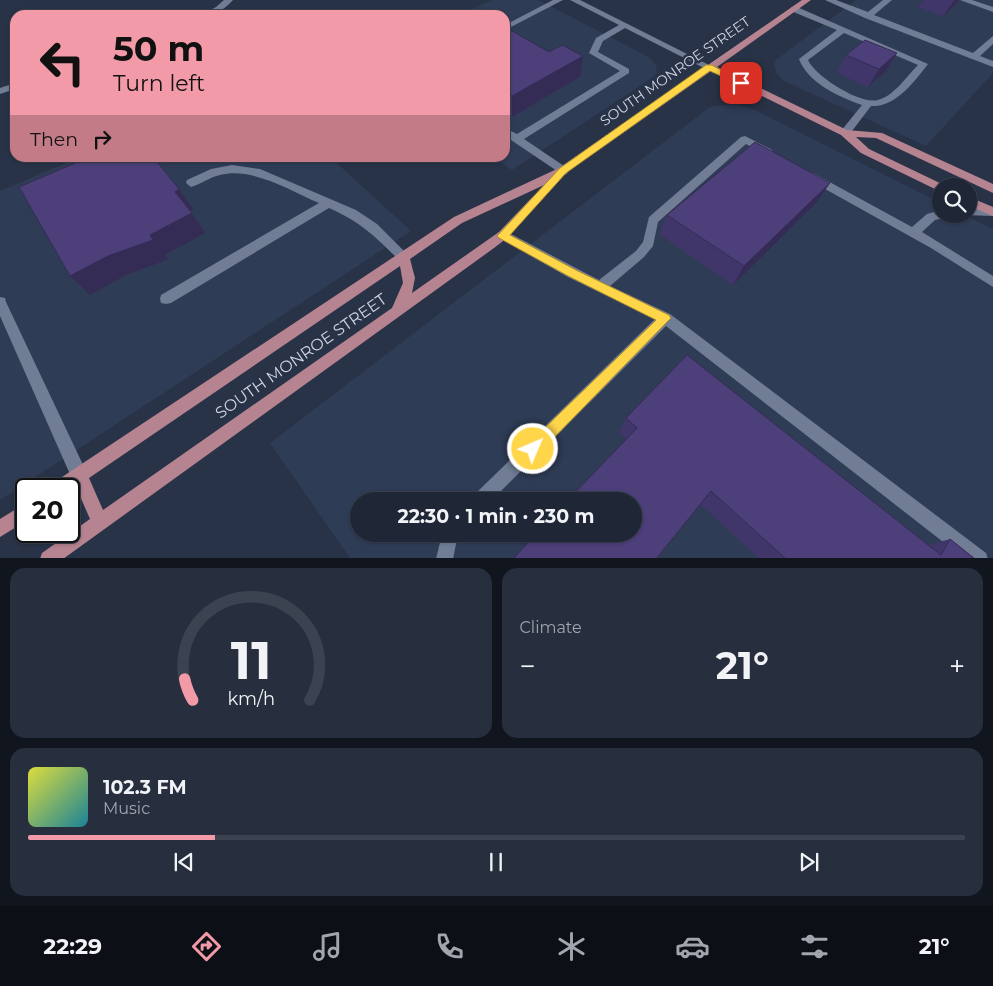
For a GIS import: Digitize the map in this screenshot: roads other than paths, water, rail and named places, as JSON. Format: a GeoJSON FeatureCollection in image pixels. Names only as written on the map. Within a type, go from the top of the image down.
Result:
{"type":"FeatureCollection","features":[{"type":"Feature","properties":{"kind":"main road","name":"SOUTH MONROE STREET"},"geometry":{"type":"LineString","coordinates":[[75,478],[458,220],[563,171],[807,0]]}},
{"type":"Feature","properties":{"kind":"main road"},"geometry":{"type":"LineString","coordinates":[[709,67],[845,133],[865,150],[932,183]]}},
{"type":"Feature","properties":{"kind":"main road"},"geometry":{"type":"LineString","coordinates":[[845,133],[878,135],[993,189]]}},
{"type":"Feature","properties":{"kind":"main road","name":"SOUTH MONROE STREET"},"geometry":{"type":"LineString","coordinates":[[48,558],[503,236],[563,171]]}},
{"type":"Feature","properties":{"kind":"main road"},"geometry":{"type":"LineString","coordinates":[[977,205],[993,212]]}},
{"type":"Feature","properties":{"kind":"main road"},"geometry":{"type":"LineString","coordinates":[[396,312],[409,288],[411,277],[403,257]]}},
{"type":"Feature","properties":{"kind":"main road"},"geometry":{"type":"LineString","coordinates":[[79,475],[100,522]]}},
{"type":"Feature","properties":{"kind":"main road"},"geometry":{"type":"LineString","coordinates":[[0,528],[15,518]]}},
{"type":"Feature","properties":{"kind":"street"},"geometry":{"type":"LineString","coordinates":[[216,10],[229,0]]}},
{"type":"Feature","properties":{"kind":"street"},"geometry":{"type":"LineString","coordinates":[[510,29],[559,0]]}},
{"type":"Feature","properties":{"kind":"street"},"geometry":{"type":"LineString","coordinates":[[574,0],[709,67]]}},
{"type":"Feature","properties":{"kind":"street"},"geometry":{"type":"LineString","coordinates":[[829,0],[993,64]]}},
{"type":"Feature","properties":{"kind":"street"},"geometry":{"type":"LineString","coordinates":[[868,16],[888,0]]}},
{"type":"Feature","properties":{"kind":"street"},"geometry":{"type":"LineString","coordinates":[[964,0],[993,10]]}},
{"type":"Feature","properties":{"kind":"street"},"geometry":{"type":"LineString","coordinates":[[794,9],[924,64],[890,98],[879,104],[868,104],[832,87],[808,69],[803,58],[843,30]]}},
{"type":"Feature","properties":{"kind":"street"},"geometry":{"type":"LineString","coordinates":[[516,139],[626,71],[593,53],[599,40],[625,25]]}},
{"type":"Feature","properties":{"kind":"street"},"geometry":{"type":"LineString","coordinates":[[974,57],[993,39]]}},
{"type":"Feature","properties":{"kind":"street"},"geometry":{"type":"LineString","coordinates":[[845,133],[868,104]]}},
{"type":"Feature","properties":{"kind":"street"},"geometry":{"type":"LineString","coordinates":[[510,135],[563,171]]}},
{"type":"Feature","properties":{"kind":"street"},"geometry":{"type":"LineString","coordinates":[[600,287],[640,254],[649,243],[653,220],[745,139],[779,158]]}},
{"type":"Feature","properties":{"kind":"street"},"geometry":{"type":"LineString","coordinates":[[191,183],[215,172],[232,170],[256,172],[352,213],[374,227],[403,257]]}},
{"type":"Feature","properties":{"kind":"street"},"geometry":{"type":"LineString","coordinates":[[804,172],[913,233],[993,282]]}},
{"type":"Feature","properties":{"kind":"street"},"geometry":{"type":"LineString","coordinates":[[166,299],[328,202]]}},
{"type":"Feature","properties":{"kind":"street"},"geometry":{"type":"LineString","coordinates":[[977,212],[993,212]]}},
{"type":"Feature","properties":{"kind":"street"},"geometry":{"type":"LineString","coordinates":[[913,233],[932,217]]}},
{"type":"Feature","properties":{"kind":"street"},"geometry":{"type":"LineString","coordinates":[[503,236],[600,287],[665,318],[980,558]]}},
{"type":"Feature","properties":{"kind":"street"},"geometry":{"type":"LineString","coordinates":[[0,302],[79,475]]}},
{"type":"Feature","properties":{"kind":"street"},"geometry":{"type":"LineString","coordinates":[[489,492],[665,318]]}},
{"type":"Feature","properties":{"kind":"street"},"geometry":{"type":"LineString","coordinates":[[444,558],[448,542]]}}]}
